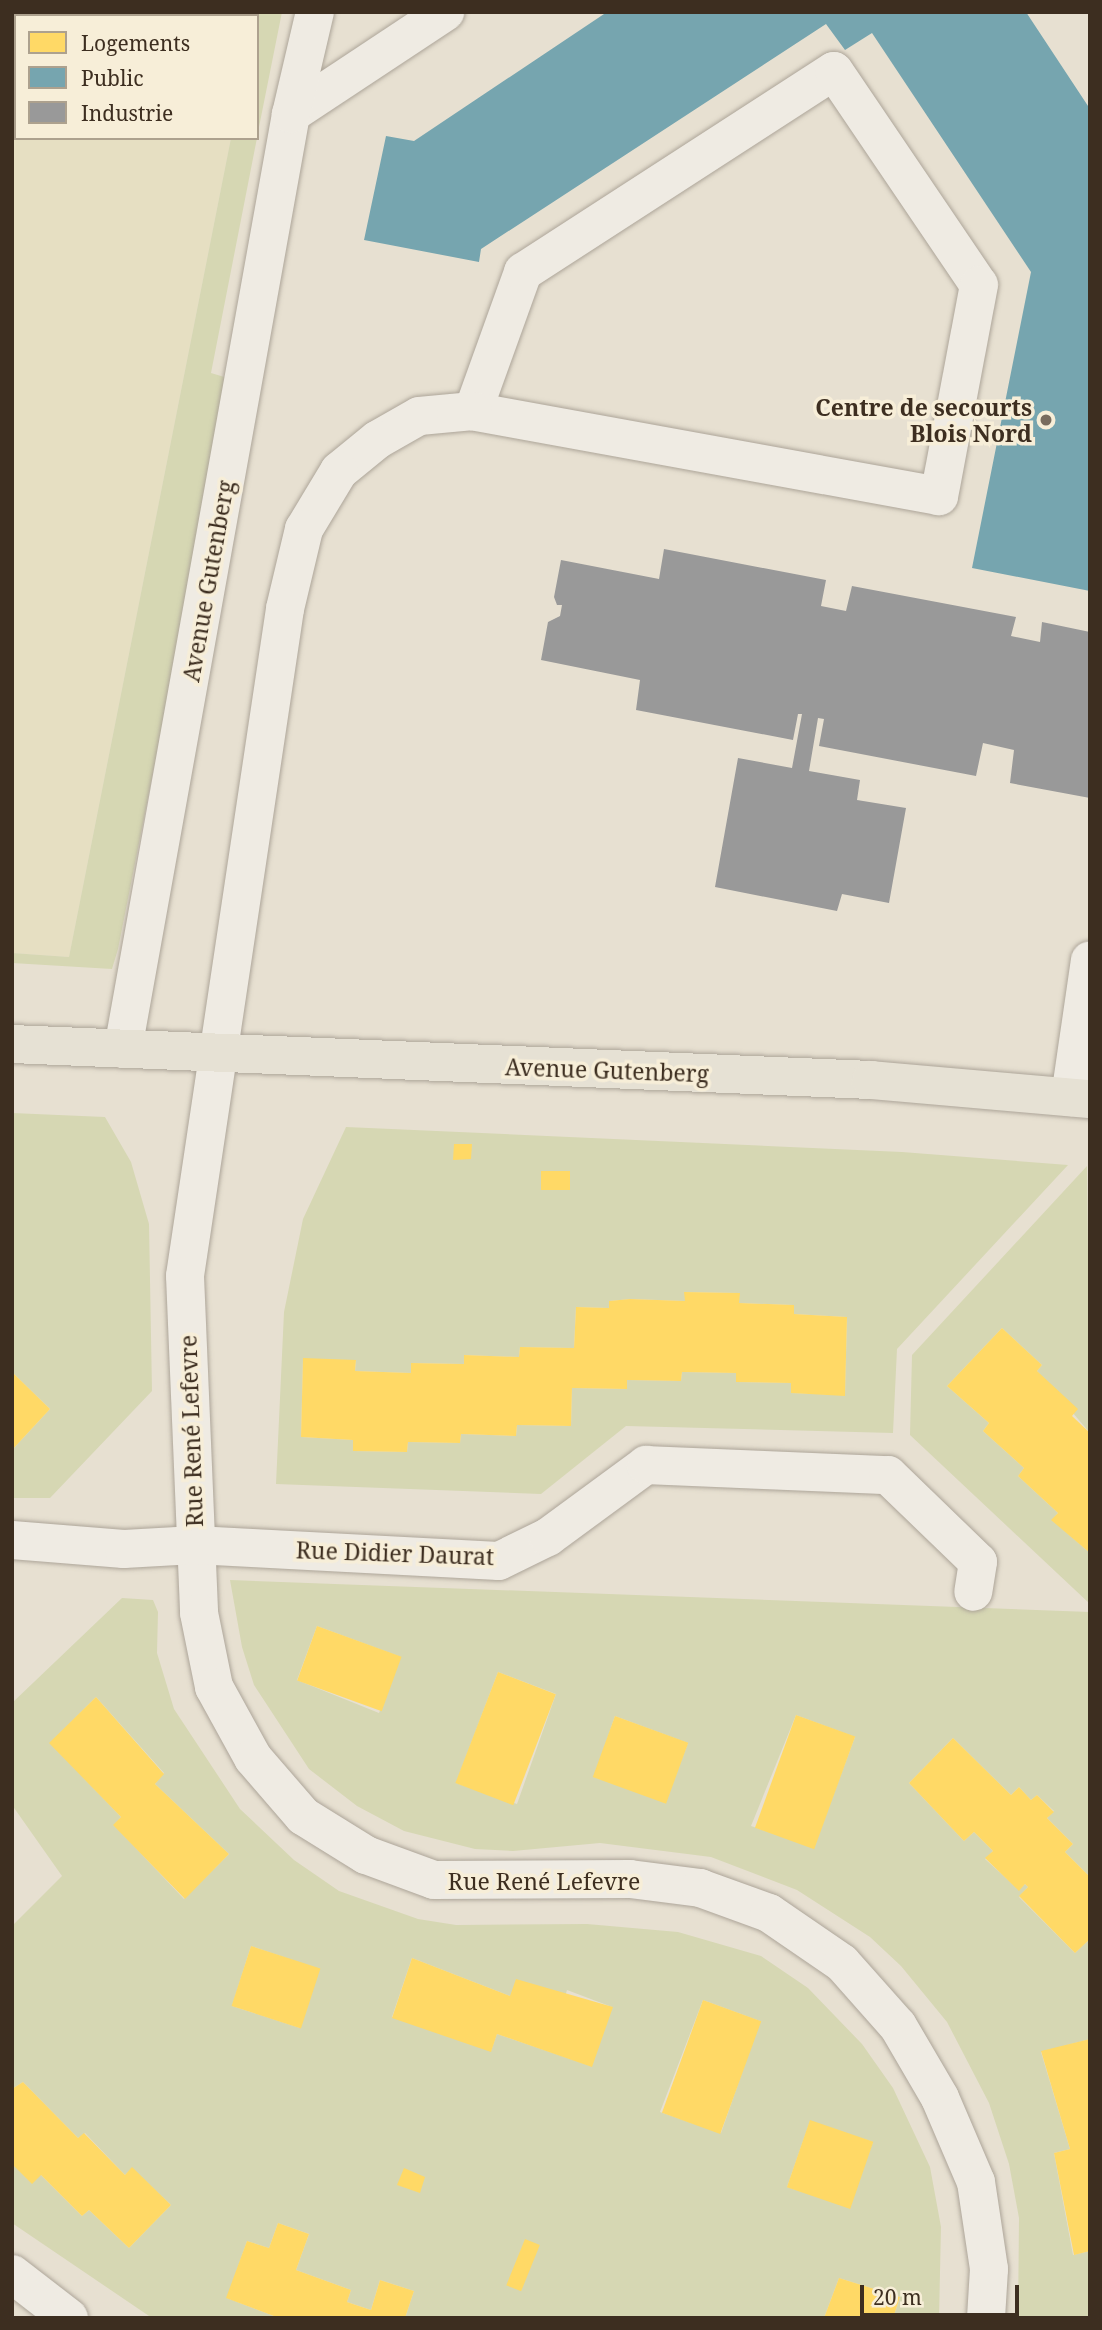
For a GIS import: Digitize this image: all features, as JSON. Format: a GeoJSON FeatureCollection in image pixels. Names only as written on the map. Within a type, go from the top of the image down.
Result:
{"type":"FeatureCollection","features":[{"type":"Feature","properties":{"kind":"main road","name":"Avenue Gutenberg"},"geometry":{"type":"LineString","coordinates":[[12,1044],[216,1055],[871,1080],[1080,1098]]}},
{"type":"Feature","properties":{"kind":"street","name":"Avenue Gutenberg"},"geometry":{"type":"LineString","coordinates":[[123,1049],[293,100],[315,12]]}},
{"type":"Feature","properties":{"kind":"street"},"geometry":{"type":"LineString","coordinates":[[293,100],[445,12]]}},
{"type":"Feature","properties":{"kind":"street","name":"Rue René Lefevre"},"geometry":{"type":"LineString","coordinates":[[473,411],[523,272],[834,71],[979,285],[939,496],[473,411],[419,416],[377,440],[339,471],[304,529],[285,609],[216,1055],[210,1132],[185,1276],[199,1613],[215,1687],[253,1758],[303,1816],[366,1856],[434,1880],[630,1879],[700,1888],[769,1913],[842,1963],[898,2026],[940,2098],[976,2182],[989,2269],[986,2318]]}},
{"type":"Feature","properties":{"kind":"street"},"geometry":{"type":"LineString","coordinates":[[1080,1098],[1090,960]]}},
{"type":"Feature","properties":{"kind":"street","name":"Rue Didier Daurat"},"geometry":{"type":"LineString","coordinates":[[12,1540],[124,1549],[195,1545],[499,1561],[548,1538],[646,1465],[888,1475],[978,1562],[973,1592]]}},
{"type":"Feature","properties":{"kind":"street"},"geometry":{"type":"LineString","coordinates":[[12,2274],[69,2318]]}},
{"type":"Feature","properties":{"kind":"shaded area"},"geometry":{"type":"Polygon","coordinates":[[[12,12],[255,12],[14,14],[14,140],[231,140],[69,957],[12,953],[12,12]]]}},
{"type":"Feature","properties":{"kind":"green space"},"geometry":{"type":"Polygon","coordinates":[[[255,12],[282,12],[259,127],[259,14],[255,12]]]}},
{"type":"Feature","properties":{"kind":"green space"},"geometry":{"type":"Polygon","coordinates":[[[231,140],[257,140],[211,373],[231,379],[118,949],[112,969],[12,963],[12,953],[69,957],[231,140]]]}},
{"type":"Feature","properties":{"kind":"green space"},"geometry":{"type":"Polygon","coordinates":[[[12,1113],[105,1117],[131,1162],[149,1224],[152,1391],[50,1498],[12,1498],[12,1450],[50,1409],[12,1372],[12,1113]]]}},
{"type":"Feature","properties":{"kind":"green space"},"geometry":{"type":"Polygon","coordinates":[[[346,1127],[902,1152],[1068,1165],[897,1349],[893,1433],[626,1426],[541,1494],[276,1484],[284,1312],[303,1219],[346,1127]],[[685,1292],[685,1301],[631,1299],[609,1301],[609,1308],[576,1307],[574,1348],[520,1347],[519,1357],[464,1355],[464,1364],[412,1363],[411,1373],[355,1371],[356,1361],[303,1359],[301,1437],[353,1440],[353,1451],[407,1452],[408,1442],[460,1443],[461,1434],[516,1436],[517,1425],[571,1426],[572,1388],[626,1389],[627,1380],[681,1381],[682,1372],[736,1373],[736,1382],[791,1383],[791,1393],[845,1395],[847,1317],[794,1314],[793,1305],[739,1303],[739,1293],[685,1292]]]}},
{"type":"Feature","properties":{"kind":"green space"},"geometry":{"type":"Polygon","coordinates":[[[1087,1166],[1090,1433],[1037,1371],[1042,1365],[1002,1328],[947,1386],[989,1423],[983,1431],[1024,1468],[1018,1476],[1058,1513],[1052,1520],[1090,1553],[1090,1604],[910,1435],[912,1355],[1087,1166]]]}},
{"type":"Feature","properties":{"kind":"green space"},"geometry":{"type":"Polygon","coordinates":[[[230,1580],[1090,1612],[1090,1877],[1065,1852],[1073,1844],[1047,1818],[1054,1811],[1037,1795],[1031,1800],[1019,1787],[1011,1795],[953,1738],[909,1783],[964,1841],[974,1832],[993,1851],[985,1859],[1019,1890],[1025,1884],[1028,1887],[1019,1897],[1075,1953],[1090,1939],[1090,2039],[1041,2052],[1070,2149],[1054,2153],[1073,2255],[1090,2251],[1090,2318],[1018,2318],[1019,2218],[1009,2164],[989,2103],[947,2022],[901,1966],[870,1937],[797,1890],[711,1857],[600,1843],[513,1851],[475,1849],[404,1831],[357,1806],[309,1769],[254,1685],[242,1647],[230,1580]],[[317,1626],[297,1680],[379,1713],[401,1657],[317,1626]],[[498,1672],[456,1783],[517,1804],[556,1694],[498,1672]],[[796,1715],[751,1826],[814,1847],[855,1737],[796,1715]],[[615,1716],[594,1777],[666,1801],[688,1743],[615,1716]]]}},
{"type":"Feature","properties":{"kind":"green space"},"geometry":{"type":"Polygon","coordinates":[[[122,1598],[153,1600],[158,1612],[157,1653],[174,1709],[240,1809],[294,1860],[339,1891],[418,1919],[456,1925],[587,1924],[678,1932],[761,1956],[808,1988],[862,2044],[893,2088],[930,2167],[941,2227],[939,2318],[893,2318],[900,2297],[839,2278],[824,2318],[405,2318],[414,2291],[380,2280],[371,2310],[347,2302],[351,2290],[296,2270],[309,2234],[278,2223],[269,2248],[247,2241],[227,2298],[279,2318],[152,2318],[12,2223],[12,2164],[41,2175],[82,2216],[89,2210],[129,2248],[171,2205],[132,2168],[125,2175],[85,2133],[78,2138],[23,2082],[12,2089],[12,1926],[62,1876],[12,1805],[12,1703],[122,1598]],[[96,1697],[50,1743],[121,1817],[114,1825],[184,1899],[229,1854],[155,1784],[164,1773],[96,1697]],[[251,1946],[232,2006],[300,2028],[319,1969],[251,1946]],[[412,1958],[392,2017],[491,2051],[497,2034],[591,2066],[612,2007],[567,1990],[565,1997],[510,1996],[412,1958]],[[703,2000],[660,2112],[721,2133],[760,2021],[703,2000]],[[810,2121],[787,2187],[849,2207],[873,2142],[810,2121]]]}},
{"type":"Feature","properties":{"kind":"building: Logements"},"geometry":{"type":"Polygon","coordinates":[[[454,1144],[472,1144],[471,1159],[453,1160],[454,1144]]]}},
{"type":"Feature","properties":{"kind":"building: Logements"},"geometry":{"type":"Polygon","coordinates":[[[541,1171],[570,1171],[570,1190],[541,1190],[541,1171]]]}},
{"type":"Feature","properties":{"kind":"building: Logements"},"geometry":{"type":"Polygon","coordinates":[[[684,1292],[740,1293],[739,1303],[794,1305],[794,1314],[847,1317],[845,1396],[791,1393],[791,1383],[736,1382],[736,1373],[682,1372],[681,1381],[627,1380],[627,1389],[572,1388],[571,1426],[517,1425],[516,1436],[461,1434],[460,1443],[408,1442],[407,1452],[353,1451],[353,1440],[301,1437],[303,1358],[356,1360],[355,1371],[411,1373],[411,1363],[464,1364],[464,1355],[519,1357],[520,1347],[574,1348],[576,1307],[609,1308],[609,1301],[630,1299],[685,1301],[684,1292]]]}},
{"type":"Feature","properties":{"kind":"building: Logements"},"geometry":{"type":"Polygon","coordinates":[[[1002,1328],[1042,1365],[1037,1371],[1078,1409],[1072,1416],[1090,1433],[1090,1553],[1051,1520],[1058,1513],[1018,1476],[1024,1468],[983,1431],[989,1423],[947,1386],[1002,1328]]]}},
{"type":"Feature","properties":{"kind":"building: Logements"},"geometry":{"type":"Polygon","coordinates":[[[12,1372],[50,1409],[12,1450],[12,1372]]]}},
{"type":"Feature","properties":{"kind":"building: Logements"},"geometry":{"type":"Polygon","coordinates":[[[317,1626],[402,1657],[382,1711],[297,1681],[317,1626]]]}},
{"type":"Feature","properties":{"kind":"building: Logements"},"geometry":{"type":"Polygon","coordinates":[[[498,1672],[556,1694],[513,1805],[455,1783],[498,1672]]]}},
{"type":"Feature","properties":{"kind":"building: Logements"},"geometry":{"type":"Polygon","coordinates":[[[96,1697],[164,1774],[155,1784],[229,1854],[185,1899],[113,1825],[121,1817],[49,1743],[96,1697]]]}},
{"type":"Feature","properties":{"kind":"building: Logements"},"geometry":{"type":"Polygon","coordinates":[[[796,1715],[855,1737],[814,1849],[755,1828],[796,1715]]]}},
{"type":"Feature","properties":{"kind":"building: Logements"},"geometry":{"type":"Polygon","coordinates":[[[615,1716],[688,1743],[666,1804],[593,1777],[615,1716]]]}},
{"type":"Feature","properties":{"kind":"building: Logements"},"geometry":{"type":"Polygon","coordinates":[[[953,1738],[1011,1795],[1019,1787],[1031,1800],[1037,1795],[1054,1812],[1047,1818],[1073,1844],[1065,1852],[1090,1877],[1090,1939],[1075,1953],[1019,1896],[1028,1887],[1025,1884],[1019,1891],[985,1858],[993,1851],[974,1832],[964,1841],[909,1783],[953,1738]]]}},
{"type":"Feature","properties":{"kind":"building: Logements"},"geometry":{"type":"Polygon","coordinates":[[[251,1946],[320,1969],[301,2028],[232,2006],[251,1946]]]}},
{"type":"Feature","properties":{"kind":"building: Logements"},"geometry":{"type":"Polygon","coordinates":[[[412,1958],[510,1996],[516,1979],[613,2007],[592,2067],[497,2034],[491,2052],[392,2018],[412,1958]]]}},
{"type":"Feature","properties":{"kind":"building: Logements"},"geometry":{"type":"Polygon","coordinates":[[[703,2000],[761,2021],[720,2134],[662,2113],[703,2000]]]}},
{"type":"Feature","properties":{"kind":"building: Logements"},"geometry":{"type":"Polygon","coordinates":[[[1090,2039],[1090,2251],[1074,2255],[1054,2153],[1070,2149],[1041,2051],[1090,2039]]]}},
{"type":"Feature","properties":{"kind":"building: Logements"},"geometry":{"type":"Polygon","coordinates":[[[23,2082],[78,2138],[84,2133],[125,2175],[132,2167],[171,2205],[129,2248],[89,2210],[82,2216],[41,2175],[32,2184],[12,2164],[12,2089],[23,2082]]]}},
{"type":"Feature","properties":{"kind":"building: Logements"},"geometry":{"type":"Polygon","coordinates":[[[810,2120],[873,2142],[850,2209],[787,2187],[810,2120]]]}},
{"type":"Feature","properties":{"kind":"building: Logements"},"geometry":{"type":"Polygon","coordinates":[[[404,2168],[425,2177],[420,2193],[397,2185],[404,2168]]]}},
{"type":"Feature","properties":{"kind":"building: Logements"},"geometry":{"type":"Polygon","coordinates":[[[278,2223],[309,2234],[296,2270],[351,2290],[347,2302],[371,2310],[380,2280],[414,2291],[405,2318],[279,2318],[226,2298],[247,2241],[269,2248],[278,2223]]]}},
{"type":"Feature","properties":{"kind":"building: Logements"},"geometry":{"type":"Polygon","coordinates":[[[525,2239],[540,2245],[521,2291],[506,2285],[525,2239]]]}},
{"type":"Feature","properties":{"kind":"building: Logements"},"geometry":{"type":"Polygon","coordinates":[[[839,2278],[900,2297],[893,2318],[824,2318],[839,2278]]]}},
{"type":"Feature","properties":{"kind":"building: Public","name":"Centre de secourts Blois Nord"},"geometry":{"type":"Polygon","coordinates":[[[607,12],[1026,12],[1090,109],[1090,591],[972,568],[1031,272],[872,33],[845,50],[826,24],[481,249],[479,262],[364,240],[386,136],[414,141],[607,12]]]}},
{"type":"Feature","properties":{"kind":"building: Industrie"},"geometry":{"type":"Polygon","coordinates":[[[664,549],[826,580],[821,606],[846,611],[852,586],[1016,617],[1011,636],[1040,642],[1042,622],[1090,632],[1090,798],[1010,783],[1014,750],[983,743],[976,776],[819,746],[824,719],[818,718],[809,771],[860,780],[857,800],[906,808],[889,903],[842,894],[837,911],[715,887],[738,758],[792,768],[802,714],[798,714],[793,740],[636,710],[640,680],[541,660],[548,622],[560,616],[562,605],[557,605],[554,597],[561,560],[659,579],[664,549]]]}},
{"type":"Feature","properties":{"kind":"place","name":"Centre de secourts Blois Nord"},"geometry":{"type":"Point","coordinates":[1046,420]}}]}
